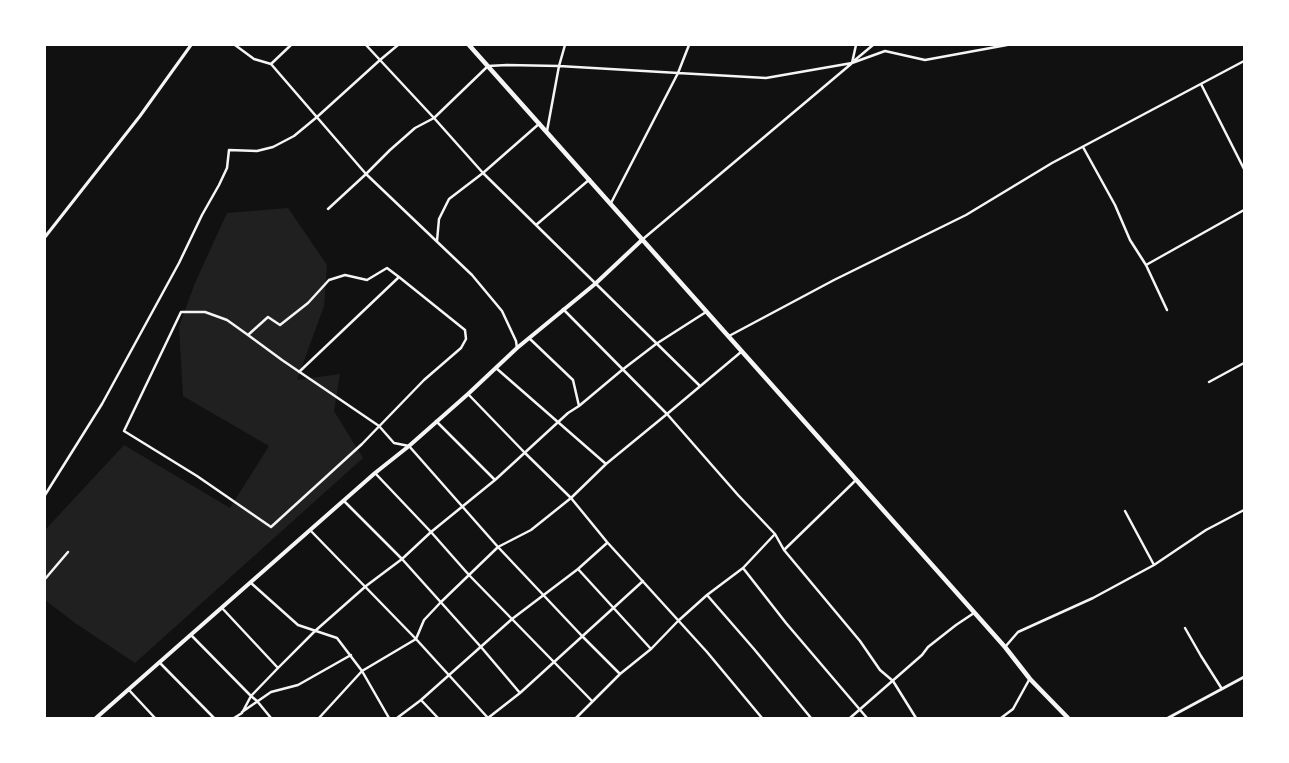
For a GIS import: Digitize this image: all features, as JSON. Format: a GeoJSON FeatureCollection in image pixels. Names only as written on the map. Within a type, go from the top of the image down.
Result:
{"type":"FeatureCollection","features":[{"type":"Feature","properties":{"kind":"main road"},"geometry":{"type":"LineString","coordinates":[[469,45],[1005,647],[1030,678],[1068,718]]}},
{"type":"Feature","properties":{"kind":"main road"},"geometry":{"type":"LineString","coordinates":[[96,718],[375,473],[409,446],[517,348],[594,284],[643,240]]}},
{"type":"Feature","properties":{"kind":"street"},"geometry":{"type":"LineString","coordinates":[[45,237],[134,124],[191,45]]}},
{"type":"Feature","properties":{"kind":"street"},"geometry":{"type":"LineString","coordinates":[[235,45],[254,59],[271,64],[366,174],[472,275],[502,311],[516,341],[517,348]]}},
{"type":"Feature","properties":{"kind":"street"},"geometry":{"type":"LineString","coordinates":[[271,64],[291,45]]}},
{"type":"Feature","properties":{"kind":"street"},"geometry":{"type":"LineString","coordinates":[[366,45],[483,173],[700,386]]}},
{"type":"Feature","properties":{"kind":"street"},"geometry":{"type":"LineString","coordinates":[[45,495],[102,404],[179,263],[227,168],[229,150],[257,151],[273,147],[294,136],[398,45]]}},
{"type":"Feature","properties":{"kind":"street"},"geometry":{"type":"LineString","coordinates":[[547,132],[559,66],[565,45]]}},
{"type":"Feature","properties":{"kind":"street"},"geometry":{"type":"LineString","coordinates":[[611,203],[678,73],[689,45]]}},
{"type":"Feature","properties":{"kind":"street"},"geometry":{"type":"LineString","coordinates":[[852,63],[856,45]]}},
{"type":"Feature","properties":{"kind":"street"},"geometry":{"type":"LineString","coordinates":[[643,240],[873,45]]}},
{"type":"Feature","properties":{"kind":"street"},"geometry":{"type":"LineString","coordinates":[[328,209],[415,128],[434,118],[488,66],[559,66],[766,78],[852,63],[885,51],[925,60],[1006,45]]}},
{"type":"Feature","properties":{"kind":"street"},"geometry":{"type":"LineString","coordinates":[[729,336],[834,280],[966,215],[1052,163],[1244,61]]}},
{"type":"Feature","properties":{"kind":"street"},"geometry":{"type":"LineString","coordinates":[[1201,84],[1244,168]]}},
{"type":"Feature","properties":{"kind":"street"},"geometry":{"type":"LineString","coordinates":[[437,241],[439,219],[449,198],[483,173],[540,123]]}},
{"type":"Feature","properties":{"kind":"street"},"geometry":{"type":"LineString","coordinates":[[1083,147],[1115,205],[1130,240],[1146,265],[1167,310]]}},
{"type":"Feature","properties":{"kind":"street"},"geometry":{"type":"LineString","coordinates":[[536,226],[590,179]]}},
{"type":"Feature","properties":{"kind":"street"},"geometry":{"type":"LineString","coordinates":[[1146,265],[1244,210]]}},
{"type":"Feature","properties":{"kind":"street"},"geometry":{"type":"LineString","coordinates":[[248,335],[268,317],[280,325],[308,302],[329,280],[345,275],[367,280],[386,268],[399,276],[465,330],[466,339],[461,348],[424,380],[379,426],[362,444],[271,527],[197,476],[124,431],[182,312],[205,312],[227,320],[299,372],[379,426],[394,443],[409,446],[498,548],[620,674]]}},
{"type":"Feature","properties":{"kind":"street"},"geometry":{"type":"LineString","coordinates":[[299,372],[399,276]]}},
{"type":"Feature","properties":{"kind":"street"},"geometry":{"type":"LineString","coordinates":[[563,310],[667,414],[775,534],[784,550],[860,641],[880,670],[893,681],[916,718]]}},
{"type":"Feature","properties":{"kind":"street"},"geometry":{"type":"LineString","coordinates":[[242,713],[251,696],[278,668],[315,631],[366,586],[402,559],[431,532],[495,480],[568,413],[656,344],[707,311]]}},
{"type":"Feature","properties":{"kind":"street"},"geometry":{"type":"LineString","coordinates":[[529,338],[572,380],[579,406]]}},
{"type":"Feature","properties":{"kind":"street"},"geometry":{"type":"LineString","coordinates":[[319,718],[362,671],[416,638],[424,620],[498,548],[531,530],[571,498],[606,464],[742,351]]}},
{"type":"Feature","properties":{"kind":"street"},"geometry":{"type":"LineString","coordinates":[[1209,382],[1244,363]]}},
{"type":"Feature","properties":{"kind":"street"},"geometry":{"type":"LineString","coordinates":[[495,368],[606,464]]}},
{"type":"Feature","properties":{"kind":"street"},"geometry":{"type":"LineString","coordinates":[[468,394],[571,498],[607,542],[707,652],[762,718]]}},
{"type":"Feature","properties":{"kind":"street"},"geometry":{"type":"LineString","coordinates":[[436,421],[495,480]]}},
{"type":"Feature","properties":{"kind":"street"},"geometry":{"type":"LineString","coordinates":[[375,473],[431,532],[469,576],[592,701]]}},
{"type":"Feature","properties":{"kind":"street"},"geometry":{"type":"LineString","coordinates":[[784,550],[856,480]]}},
{"type":"Feature","properties":{"kind":"street"},"geometry":{"type":"LineString","coordinates":[[344,501],[402,559],[520,693]]}},
{"type":"Feature","properties":{"kind":"street"},"geometry":{"type":"LineString","coordinates":[[1005,647],[1018,632],[1093,598],[1154,565],[1206,530],[1244,510]]}},
{"type":"Feature","properties":{"kind":"street"},"geometry":{"type":"LineString","coordinates":[[1125,511],[1154,565]]}},
{"type":"Feature","properties":{"kind":"street"},"geometry":{"type":"LineString","coordinates":[[310,530],[416,638],[488,718],[520,693],[643,582]]}},
{"type":"Feature","properties":{"kind":"street"},"geometry":{"type":"LineString","coordinates":[[576,718],[620,674],[651,649],[678,620],[743,568],[775,534]]}},
{"type":"Feature","properties":{"kind":"street"},"geometry":{"type":"LineString","coordinates":[[397,718],[421,700],[512,619],[578,570],[607,542]]}},
{"type":"Feature","properties":{"kind":"street"},"geometry":{"type":"LineString","coordinates":[[45,579],[68,552]]}},
{"type":"Feature","properties":{"kind":"street"},"geometry":{"type":"LineString","coordinates":[[743,568],[786,623],[867,718]]}},
{"type":"Feature","properties":{"kind":"street"},"geometry":{"type":"LineString","coordinates":[[578,570],[651,649]]}},
{"type":"Feature","properties":{"kind":"street"},"geometry":{"type":"LineString","coordinates":[[252,583],[298,625],[338,638],[362,671],[390,718]]}},
{"type":"Feature","properties":{"kind":"street"},"geometry":{"type":"LineString","coordinates":[[707,595],[754,648],[811,718]]}},
{"type":"Feature","properties":{"kind":"street"},"geometry":{"type":"LineString","coordinates":[[222,608],[278,668]]}},
{"type":"Feature","properties":{"kind":"street"},"geometry":{"type":"LineString","coordinates":[[850,718],[922,655],[928,647],[974,613]]}},
{"type":"Feature","properties":{"kind":"street"},"geometry":{"type":"LineString","coordinates":[[1186,628],[1222,689]]}},
{"type":"Feature","properties":{"kind":"street"},"geometry":{"type":"LineString","coordinates":[[190,634],[272,718]]}},
{"type":"Feature","properties":{"kind":"street"},"geometry":{"type":"LineString","coordinates":[[234,718],[271,692],[298,685],[351,655]]}},
{"type":"Feature","properties":{"kind":"street"},"geometry":{"type":"LineString","coordinates":[[159,662],[214,718]]}},
{"type":"Feature","properties":{"kind":"street"},"geometry":{"type":"LineString","coordinates":[[1168,718],[1244,677]]}},
{"type":"Feature","properties":{"kind":"street"},"geometry":{"type":"LineString","coordinates":[[1001,718],[1013,710],[1030,678]]}},
{"type":"Feature","properties":{"kind":"street"},"geometry":{"type":"LineString","coordinates":[[128,689],[155,718]]}},
{"type":"Feature","properties":{"kind":"street"},"geometry":{"type":"LineString","coordinates":[[421,700],[438,718]]}},
{"type":"Feature","properties":{"kind":"shaded area"},"geometry":{"type":"Polygon","coordinates":[[[288,208],[327,265],[324,306],[297,380],[340,374],[334,411],[363,458],[135,663],[75,623],[45,600],[45,530],[124,445],[230,508],[269,446],[183,396],[179,327],[195,283],[227,213],[288,208]]]}}]}
